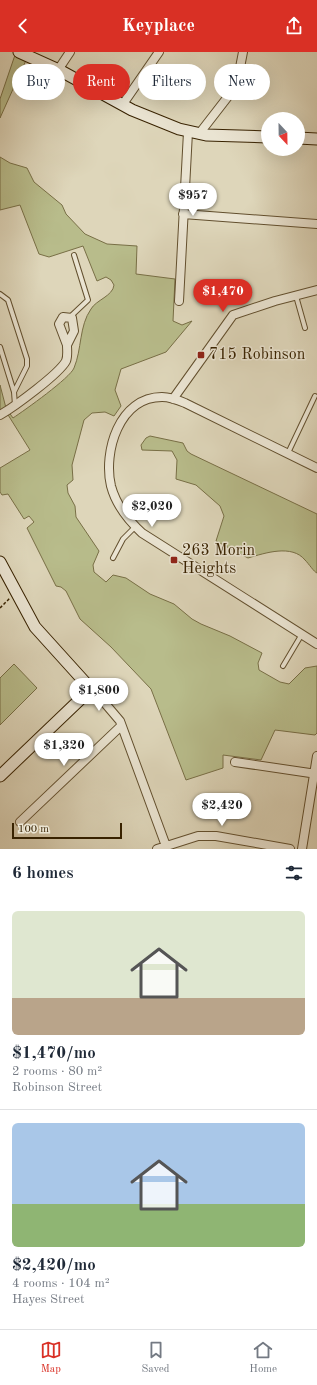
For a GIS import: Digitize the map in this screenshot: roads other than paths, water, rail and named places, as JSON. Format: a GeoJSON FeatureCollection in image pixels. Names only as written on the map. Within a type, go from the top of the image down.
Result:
{"type":"FeatureCollection","features":[{"type":"Feature","properties":{"kind":"street"},"geometry":{"type":"LineString","coordinates":[[19,52],[45,64]]}},
{"type":"Feature","properties":{"kind":"street"},"geometry":{"type":"LineString","coordinates":[[62,64],[70,52]]}},
{"type":"Feature","properties":{"kind":"street"},"geometry":{"type":"LineString","coordinates":[[123,104],[159,52]]}},
{"type":"Feature","properties":{"kind":"street"},"geometry":{"type":"LineString","coordinates":[[199,134],[237,83],[243,52]]}},
{"type":"Feature","properties":{"kind":"street"},"geometry":{"type":"LineString","coordinates":[[65,74],[132,110],[188,132],[199,134],[261,137]]}},
{"type":"Feature","properties":{"kind":"street"},"geometry":{"type":"LineString","coordinates":[[179,301],[188,132]]}},
{"type":"Feature","properties":{"kind":"street"},"geometry":{"type":"LineString","coordinates":[[305,138],[317,139]]}},
{"type":"Feature","properties":{"kind":"street"},"geometry":{"type":"LineString","coordinates":[[183,214],[317,224]]}},
{"type":"Feature","properties":{"kind":"street"},"geometry":{"type":"LineString","coordinates":[[173,399],[233,315],[244,310],[317,290]]}},
{"type":"Feature","properties":{"kind":"street"},"geometry":{"type":"LineString","coordinates":[[0,415],[15,405],[62,366],[67,358],[67,345],[59,324],[63,317],[70,317],[73,321],[74,331],[67,345]]}},
{"type":"Feature","properties":{"kind":"street"},"geometry":{"type":"LineString","coordinates":[[317,468],[173,399],[156,397],[133,408],[123,418],[111,446],[109,469],[113,493],[122,511],[135,527],[152,540],[302,633],[317,644]]}},
{"type":"Feature","properties":{"kind":"street"},"geometry":{"type":"LineString","coordinates":[[0,562],[35,627],[91,689],[103,700],[120,722],[166,846]]}},
{"type":"Feature","properties":{"kind":"street"},"geometry":{"type":"LineString","coordinates":[[0,776],[91,689]]}},
{"type":"Feature","properties":{"kind":"street"},"geometry":{"type":"LineString","coordinates":[[20,822],[121,726]]}},
{"type":"Feature","properties":{"kind":"street"},"geometry":{"type":"LineString","coordinates":[[302,849],[316,773],[317,756]]}},
{"type":"Feature","properties":{"kind":"street"},"geometry":{"type":"LineString","coordinates":[[235,762],[316,773]]}},
{"type":"Feature","properties":{"kind":"street"},"geometry":{"type":"LineString","coordinates":[[157,849],[198,836],[216,836],[290,849]]}},
{"type":"Feature","properties":{"kind":"lane"},"geometry":{"type":"LineString","coordinates":[[70,317],[88,300],[74,255]]}},
{"type":"Feature","properties":{"kind":"lane"},"geometry":{"type":"LineString","coordinates":[[0,294],[8,300],[27,358],[27,366],[14,392]]}},
{"type":"Feature","properties":{"kind":"lane"},"geometry":{"type":"LineString","coordinates":[[296,295],[305,328]]}},
{"type":"Feature","properties":{"kind":"lane"},"geometry":{"type":"LineString","coordinates":[[0,347],[14,392],[15,405]]}},
{"type":"Feature","properties":{"kind":"lane"},"geometry":{"type":"LineString","coordinates":[[288,454],[315,396]]}},
{"type":"Feature","properties":{"kind":"lane"},"geometry":{"type":"LineString","coordinates":[[113,558],[123,539],[135,527]]}},
{"type":"Feature","properties":{"kind":"lane"},"geometry":{"type":"LineString","coordinates":[[282,666],[302,633]]}},
{"type":"Feature","properties":{"kind":"place","name":"715 Robinson"},"geometry":{"type":"Point","coordinates":[201,355]}},
{"type":"Feature","properties":{"kind":"place","name":"263 Morin Heights"},"geometry":{"type":"Point","coordinates":[174,560]}}]}
